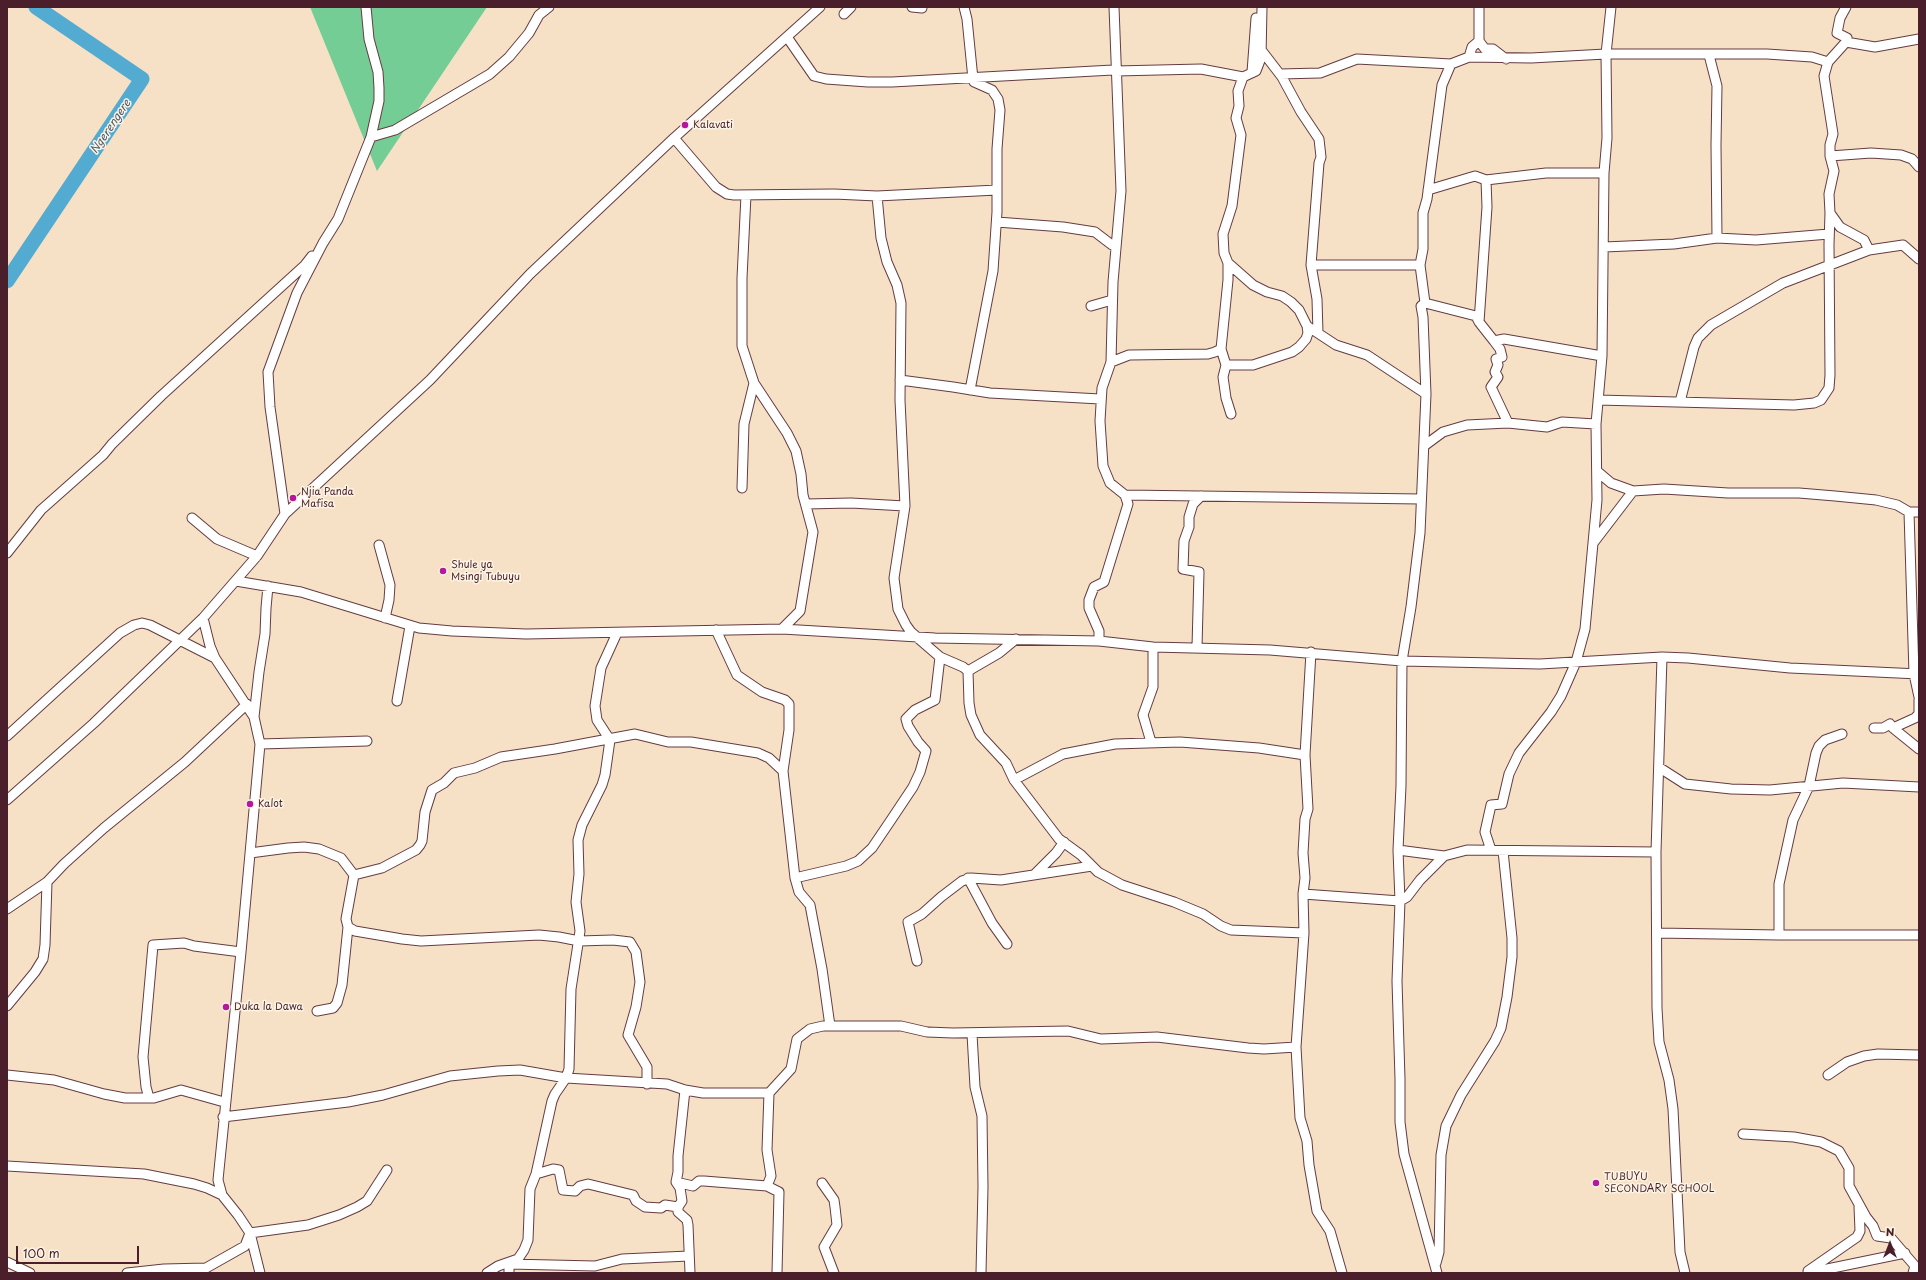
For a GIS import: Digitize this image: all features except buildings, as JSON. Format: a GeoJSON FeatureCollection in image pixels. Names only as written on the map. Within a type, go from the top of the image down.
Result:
{"type":"FeatureCollection","features":[{"type":"Feature","properties":{"kind":"street"},"geometry":{"type":"LineString","coordinates":[[285,514],[270,407],[268,372],[297,294],[338,219],[353,186],[371,137],[379,101],[379,88],[378,72],[369,39],[366,7]]}},
{"type":"Feature","properties":{"kind":"street"},"geometry":{"type":"LineString","coordinates":[[371,137],[394,130],[490,74],[505,61],[529,33],[539,16],[549,7]]}},
{"type":"Feature","properties":{"kind":"street"},"geometry":{"type":"LineString","coordinates":[[7,800],[94,724],[203,618],[257,556],[285,514],[430,380],[530,274],[674,138],[820,7]]}},
{"type":"Feature","properties":{"kind":"street"},"geometry":{"type":"LineString","coordinates":[[844,14],[851,7]]}},
{"type":"Feature","properties":{"kind":"street"},"geometry":{"type":"LineString","coordinates":[[964,7],[967,19],[971,76],[974,82],[992,90],[999,104],[997,149],[997,222],[993,271],[970,390]]}},
{"type":"Feature","properties":{"kind":"street"},"geometry":{"type":"LineString","coordinates":[[1099,641],[1099,632],[1090,608],[1089,600],[1094,587],[1104,582],[1127,508],[1127,498],[1110,482],[1103,466],[1101,448],[1100,399],[1104,378],[1110,362],[1112,300],[1122,170],[1114,71],[1114,7]]}},
{"type":"Feature","properties":{"kind":"street"},"geometry":{"type":"LineString","coordinates":[[1252,72],[1257,7]]}},
{"type":"Feature","properties":{"kind":"street"},"geometry":{"type":"LineString","coordinates":[[787,37],[814,76],[826,79],[880,82],[971,76],[1201,69],[1243,77],[1256,71],[1259,65],[1262,50],[1262,7]]}},
{"type":"Feature","properties":{"kind":"street"},"geometry":{"type":"LineString","coordinates":[[1479,7],[1479,41],[1485,49],[1493,49],[1506,59]]}},
{"type":"Feature","properties":{"kind":"street"},"geometry":{"type":"LineString","coordinates":[[1491,850],[1484,832],[1491,805],[1502,804],[1509,774],[1519,753],[1554,707],[1576,662],[1585,629],[1596,520],[1598,472],[1596,424],[1602,356],[1604,173],[1607,138],[1606,54],[1611,7]]}},
{"type":"Feature","properties":{"kind":"street"},"geometry":{"type":"LineString","coordinates":[[1598,400],[1794,405],[1814,403],[1824,398],[1829,388],[1830,375],[1829,194],[1834,170],[1830,156],[1830,145],[1834,134],[1824,76],[1828,62],[1846,42],[1847,38],[1837,33],[1840,18],[1846,7]]}},
{"type":"Feature","properties":{"kind":"street"},"geometry":{"type":"LineString","coordinates":[[1846,42],[1875,47],[1919,40]]}},
{"type":"Feature","properties":{"kind":"street"},"geometry":{"type":"LineString","coordinates":[[1469,57],[1472,47],[1479,41]]}},
{"type":"Feature","properties":{"kind":"street"},"geometry":{"type":"LineString","coordinates":[[1262,50],[1280,74],[1301,112],[1319,139],[1321,157],[1319,163],[1311,265],[1317,299],[1318,333]]}},
{"type":"Feature","properties":{"kind":"street"},"geometry":{"type":"LineString","coordinates":[[1280,74],[1320,73],[1358,59],[1451,64],[1469,57],[1506,59],[1606,54],[1767,54],[1812,57],[1828,62]]}},
{"type":"Feature","properties":{"kind":"street"},"geometry":{"type":"LineString","coordinates":[[1709,55],[1717,86],[1717,238]]}},
{"type":"Feature","properties":{"kind":"street"},"geometry":{"type":"LineString","coordinates":[[1425,303],[1420,265],[1423,248],[1423,213],[1428,190],[1442,85],[1451,64]]}},
{"type":"Feature","properties":{"kind":"street"},"geometry":{"type":"LineString","coordinates":[[1231,414],[1226,398],[1223,376],[1226,365],[1221,348],[1227,295],[1228,263],[1224,253],[1223,234],[1233,198],[1240,135],[1236,118],[1238,91],[1243,77]]}},
{"type":"Feature","properties":{"kind":"street"},"geometry":{"type":"LineString","coordinates":[[674,138],[716,187],[727,194],[834,194],[877,196],[997,190]]}},
{"type":"Feature","properties":{"kind":"street"},"geometry":{"type":"LineString","coordinates":[[1830,156],[1871,153],[1901,155],[1912,159],[1919,167]]}},
{"type":"Feature","properties":{"kind":"street"},"geometry":{"type":"LineString","coordinates":[[1428,190],[1475,176],[1486,180],[1546,173],[1604,173]]}},
{"type":"Feature","properties":{"kind":"street"},"geometry":{"type":"LineString","coordinates":[[1479,322],[1486,206],[1486,180]]}},
{"type":"Feature","properties":{"kind":"street"},"geometry":{"type":"LineString","coordinates":[[746,195],[741,337],[744,356],[754,383],[787,433],[796,451],[813,532],[801,608],[798,614],[782,629]]}},
{"type":"Feature","properties":{"kind":"street"},"geometry":{"type":"LineString","coordinates":[[877,196],[881,238],[897,285],[901,303],[900,400],[905,506],[894,583],[900,614],[908,628],[916,637],[940,657],[963,667],[968,671],[969,703],[974,723],[986,743],[1006,763],[1014,780],[1059,839],[1110,880],[1192,909],[1231,930],[1304,933]]}},
{"type":"Feature","properties":{"kind":"street"},"geometry":{"type":"LineString","coordinates":[[1830,214],[1840,227],[1864,240],[1868,250]]}},
{"type":"Feature","properties":{"kind":"street"},"geometry":{"type":"LineString","coordinates":[[997,222],[1063,227],[1095,232],[1112,245]]}},
{"type":"Feature","properties":{"kind":"street"},"geometry":{"type":"LineString","coordinates":[[1604,247],[1674,244],[1717,238],[1756,240],[1829,234]]}},
{"type":"Feature","properties":{"kind":"street"},"geometry":{"type":"LineString","coordinates":[[7,553],[40,510],[103,455],[112,444],[166,391],[305,265],[323,244]]}},
{"type":"Feature","properties":{"kind":"street"},"geometry":{"type":"LineString","coordinates":[[1680,402],[1694,347],[1706,329],[1719,320],[1783,283],[1868,250],[1903,245],[1919,259]]}},
{"type":"Feature","properties":{"kind":"street"},"geometry":{"type":"LineString","coordinates":[[1226,365],[1253,365],[1292,352],[1300,347],[1306,339],[1308,333],[1307,326],[1299,310],[1291,302],[1253,285],[1228,263]]}},
{"type":"Feature","properties":{"kind":"street"},"geometry":{"type":"LineString","coordinates":[[1311,265],[1420,265]]}},
{"type":"Feature","properties":{"kind":"street"},"geometry":{"type":"LineString","coordinates":[[1091,306],[1112,300]]}},
{"type":"Feature","properties":{"kind":"street"},"geometry":{"type":"LineString","coordinates":[[1437,1269],[1410,1177],[1401,1138],[1397,981],[1400,902],[1398,850],[1401,772],[1402,660],[1417,557],[1426,394],[1423,317],[1420,306],[1425,303],[1476,316],[1500,349],[1502,357],[1496,359],[1498,365],[1495,372],[1498,377],[1491,387],[1508,423]]}},
{"type":"Feature","properties":{"kind":"street"},"geometry":{"type":"LineString","coordinates":[[1307,326],[1336,345],[1367,355],[1426,394]]}},
{"type":"Feature","properties":{"kind":"street"},"geometry":{"type":"LineString","coordinates":[[1494,341],[1504,339],[1602,356]]}},
{"type":"Feature","properties":{"kind":"street"},"geometry":{"type":"LineString","coordinates":[[1110,362],[1129,355],[1208,354],[1221,348]]}},
{"type":"Feature","properties":{"kind":"street"},"geometry":{"type":"LineString","coordinates":[[900,380],[990,393],[1100,399]]}},
{"type":"Feature","properties":{"kind":"street"},"geometry":{"type":"LineString","coordinates":[[742,488],[744,424],[754,383]]}},
{"type":"Feature","properties":{"kind":"street"},"geometry":{"type":"LineString","coordinates":[[1424,446],[1434,437],[1449,429],[1473,425],[1508,423],[1547,427],[1562,422],[1596,424]]}},
{"type":"Feature","properties":{"kind":"street"},"geometry":{"type":"LineString","coordinates":[[1598,472],[1611,483],[1633,491],[1664,489],[1728,493],[1799,493],[1876,500],[1909,512],[1919,512]]}},
{"type":"Feature","properties":{"kind":"street"},"geometry":{"type":"LineString","coordinates":[[1593,543],[1633,491]]}},
{"type":"Feature","properties":{"kind":"street"},"geometry":{"type":"LineString","coordinates":[[1125,495],[1421,499]]}},
{"type":"Feature","properties":{"kind":"street"},"geometry":{"type":"LineString","coordinates":[[1197,647],[1199,572],[1183,569],[1184,541],[1189,527],[1189,518],[1193,504],[1201,496]]}},
{"type":"Feature","properties":{"kind":"street"},"geometry":{"type":"LineString","coordinates":[[806,504],[852,503],[905,506]]}},
{"type":"Feature","properties":{"kind":"street"},"geometry":{"type":"LineString","coordinates":[[1909,512],[1916,674],[1919,697]]}},
{"type":"Feature","properties":{"kind":"street"},"geometry":{"type":"LineString","coordinates":[[192,518],[217,539],[257,556]]}},
{"type":"Feature","properties":{"kind":"street"},"geometry":{"type":"LineString","coordinates":[[379,545],[390,585],[389,600],[385,618]]}},
{"type":"Feature","properties":{"kind":"street"},"geometry":{"type":"LineString","coordinates":[[236,581],[312,595],[410,626],[435,630],[484,633],[617,633],[782,629],[916,637],[1099,641],[1153,647],[1197,647],[1311,652],[1402,660],[1540,664],[1662,657],[1703,659],[1790,668],[1916,674]]}},
{"type":"Feature","properties":{"kind":"street"},"geometry":{"type":"LineString","coordinates":[[254,717],[258,672],[266,634],[265,613],[268,586]]}},
{"type":"Feature","properties":{"kind":"street"},"geometry":{"type":"LineString","coordinates":[[203,618],[210,646],[215,658],[247,704],[254,717],[260,744],[241,952],[224,1102],[218,1180],[222,1195],[238,1215],[250,1234],[260,1273]]}},
{"type":"Feature","properties":{"kind":"street"},"geometry":{"type":"LineString","coordinates":[[7,736],[126,629],[142,623],[150,625],[215,658]]}},
{"type":"Feature","properties":{"kind":"street"},"geometry":{"type":"LineString","coordinates":[[397,701],[410,626]]}},
{"type":"Feature","properties":{"kind":"street"},"geometry":{"type":"LineString","coordinates":[[716,630],[737,675],[762,692],[788,702],[789,730],[783,771],[795,878],[798,892],[810,905],[822,969],[830,1026]]}},
{"type":"Feature","properties":{"kind":"street"},"geometry":{"type":"LineString","coordinates":[[509,1268],[521,1256],[528,1240],[529,1196],[536,1174],[552,1101],[566,1078],[570,1063],[571,984],[579,941],[580,925],[576,902],[579,874],[578,840],[584,819],[603,783],[610,740],[597,720],[595,706],[601,668],[617,633]]}},
{"type":"Feature","properties":{"kind":"street"},"geometry":{"type":"LineString","coordinates":[[968,671],[999,653],[1016,639]]}},
{"type":"Feature","properties":{"kind":"street"},"geometry":{"type":"LineString","coordinates":[[1151,742],[1143,715],[1153,686],[1153,647]]}},
{"type":"Feature","properties":{"kind":"street"},"geometry":{"type":"LineString","coordinates":[[1311,652],[1305,755],[1308,809],[1305,819],[1303,853],[1305,878],[1303,894],[1304,933],[1296,1047],[1300,1118],[1307,1141],[1309,1165],[1317,1211],[1330,1231],[1342,1273]]}},
{"type":"Feature","properties":{"kind":"street"},"geometry":{"type":"LineString","coordinates":[[795,878],[846,866],[858,861],[872,848],[913,787],[920,772],[926,751],[918,742],[908,726],[906,719],[916,710],[935,700],[940,657]]}},
{"type":"Feature","properties":{"kind":"street"},"geometry":{"type":"LineString","coordinates":[[1662,657],[1660,768],[1656,852],[1657,1022],[1661,1049],[1669,1080],[1673,1109],[1680,1252],[1685,1273]]}},
{"type":"Feature","properties":{"kind":"street"},"geometry":{"type":"LineString","coordinates":[[1893,728],[1915,718],[1919,713],[1919,700]]}},
{"type":"Feature","properties":{"kind":"street"},"geometry":{"type":"LineString","coordinates":[[7,909],[47,882],[64,864],[98,833],[186,762],[247,704]]}},
{"type":"Feature","properties":{"kind":"street"},"geometry":{"type":"LineString","coordinates":[[1874,728],[1883,728],[1890,724],[1919,749]]}},
{"type":"Feature","properties":{"kind":"street"},"geometry":{"type":"LineString","coordinates":[[354,875],[388,865],[420,845],[432,790],[444,783],[454,773],[475,768],[501,757],[556,749],[593,741],[610,740],[635,734],[668,742],[692,742],[758,753],[769,758],[783,771]]}},
{"type":"Feature","properties":{"kind":"street"},"geometry":{"type":"LineString","coordinates":[[1779,936],[1778,916],[1780,874],[1793,820],[1809,786],[1816,753],[1826,740],[1842,734]]}},
{"type":"Feature","properties":{"kind":"street"},"geometry":{"type":"LineString","coordinates":[[260,744],[367,741]]}},
{"type":"Feature","properties":{"kind":"street"},"geometry":{"type":"LineString","coordinates":[[1014,780],[1063,754],[1109,745],[1151,742],[1259,748],[1305,755]]}},
{"type":"Feature","properties":{"kind":"street"},"geometry":{"type":"LineString","coordinates":[[1660,768],[1682,783],[1700,786],[1770,790],[1843,783],[1919,787]]}},
{"type":"Feature","properties":{"kind":"street"},"geometry":{"type":"LineString","coordinates":[[1035,874],[1056,853],[1064,842]]}},
{"type":"Feature","properties":{"kind":"street"},"geometry":{"type":"LineString","coordinates":[[250,853],[288,848],[319,849],[341,858],[354,875],[346,914],[348,927],[342,985],[338,1003],[333,1008],[317,1011]]}},
{"type":"Feature","properties":{"kind":"street"},"geometry":{"type":"LineString","coordinates":[[1398,850],[1444,856],[1457,852],[1491,850],[1656,852]]}},
{"type":"Feature","properties":{"kind":"street"},"geometry":{"type":"LineString","coordinates":[[1437,1269],[1439,1252],[1441,1155],[1446,1126],[1461,1095],[1495,1042],[1501,1028],[1507,997],[1512,957],[1512,938],[1503,850]]}},
{"type":"Feature","properties":{"kind":"street"},"geometry":{"type":"LineString","coordinates":[[1303,894],[1400,902],[1407,897],[1420,880],[1444,856]]}},
{"type":"Feature","properties":{"kind":"street"},"geometry":{"type":"LineString","coordinates":[[917,961],[908,922],[922,914],[954,886],[968,878],[991,881],[1092,866]]}},
{"type":"Feature","properties":{"kind":"street"},"geometry":{"type":"LineString","coordinates":[[968,878],[992,923],[1007,944]]}},
{"type":"Feature","properties":{"kind":"street"},"geometry":{"type":"LineString","coordinates":[[7,1006],[35,972],[43,959],[46,935],[47,882]]}},
{"type":"Feature","properties":{"kind":"street"},"geometry":{"type":"LineString","coordinates":[[348,927],[375,935],[415,940],[444,941],[539,935],[579,941],[626,940],[632,942],[639,962],[640,982],[636,1008],[628,1035],[647,1067],[647,1084]]}},
{"type":"Feature","properties":{"kind":"street"},"geometry":{"type":"LineString","coordinates":[[1657,933],[1779,936],[1919,935]]}},
{"type":"Feature","properties":{"kind":"street"},"geometry":{"type":"LineString","coordinates":[[150,1098],[146,1087],[143,1057],[153,945],[164,943],[168,945],[172,942],[241,952]]}},
{"type":"Feature","properties":{"kind":"street"},"geometry":{"type":"LineString","coordinates":[[767,1186],[770,1176],[767,1150],[769,1093],[791,1069],[795,1043],[799,1036],[811,1028],[830,1026],[902,1026],[927,1032],[972,1034],[1068,1031],[1101,1039],[1157,1037],[1253,1048],[1296,1047]]}},
{"type":"Feature","properties":{"kind":"street"},"geometry":{"type":"LineString","coordinates":[[972,1034],[975,1087],[982,1116],[983,1187],[981,1273]]}},
{"type":"Feature","properties":{"kind":"street"},"geometry":{"type":"LineString","coordinates":[[1828,1075],[1847,1062],[1864,1056],[1878,1054],[1919,1055]]}},
{"type":"Feature","properties":{"kind":"street"},"geometry":{"type":"LineString","coordinates":[[223,1117],[348,1102],[383,1095],[427,1081],[470,1073],[520,1070],[566,1078],[667,1084],[685,1090],[703,1093],[769,1093]]}},
{"type":"Feature","properties":{"kind":"street"},"geometry":{"type":"LineString","coordinates":[[7,1075],[54,1080],[104,1094],[125,1098],[150,1098],[181,1090],[224,1102]]}},
{"type":"Feature","properties":{"kind":"street"},"geometry":{"type":"LineString","coordinates":[[685,1090],[676,1182],[680,1188],[682,1201],[678,1207],[678,1212],[687,1220],[688,1226],[690,1273]]}},
{"type":"Feature","properties":{"kind":"street"},"geometry":{"type":"LineString","coordinates":[[1743,1134],[1780,1134],[1821,1142],[1835,1148],[1843,1156],[1849,1168],[1849,1186],[1873,1226],[1877,1236],[1891,1238],[1905,1252],[1915,1266],[1913,1273]]}},
{"type":"Feature","properties":{"kind":"street"},"geometry":{"type":"LineString","coordinates":[[7,1166],[144,1174],[194,1184],[222,1195]]}},
{"type":"Feature","properties":{"kind":"street"},"geometry":{"type":"LineString","coordinates":[[536,1174],[554,1169],[559,1170],[563,1190],[576,1191],[580,1186],[588,1184],[633,1195],[636,1201],[645,1207],[661,1208],[665,1205],[678,1207]]}},
{"type":"Feature","properties":{"kind":"street"},"geometry":{"type":"LineString","coordinates":[[250,1234],[308,1225],[353,1210],[369,1198],[387,1170]]}},
{"type":"Feature","properties":{"kind":"street"},"geometry":{"type":"LineString","coordinates":[[676,1182],[693,1186],[699,1181],[767,1186],[779,1192],[777,1273]]}},
{"type":"Feature","properties":{"kind":"street"},"geometry":{"type":"LineString","coordinates":[[822,1183],[834,1200],[836,1207],[837,1224],[824,1247],[834,1273]]}},
{"type":"Feature","properties":{"kind":"street"},"geometry":{"type":"LineString","coordinates":[[1805,1273],[1857,1237],[1860,1231],[1859,1204]]}},
{"type":"Feature","properties":{"kind":"street"},"geometry":{"type":"LineString","coordinates":[[127,1273],[164,1268],[201,1268],[211,1266],[245,1246],[250,1234]]}},
{"type":"Feature","properties":{"kind":"street"},"geometry":{"type":"LineString","coordinates":[[1808,1273],[1905,1252]]}},
{"type":"Feature","properties":{"kind":"street"},"geometry":{"type":"LineString","coordinates":[[487,1273],[498,1266],[509,1268],[595,1266],[622,1259],[689,1256]]}},
{"type":"Feature","properties":{"kind":"street"},"geometry":{"type":"LineString","coordinates":[[7,1262],[30,1273]]}},
{"type":"Feature","properties":{"kind":"green space"},"geometry":{"type":"Polygon","coordinates":[[[310,7],[487,7],[377,171],[310,7]]]}},
{"type":"Feature","properties":{"kind":"waterway","name":"Ngerengere"},"geometry":{"type":"LineString","coordinates":[[7,281],[142,79],[36,7]]}},
{"type":"Feature","properties":{"kind":"place","name":"Kalavati"},"geometry":{"type":"Point","coordinates":[685,125]}},
{"type":"Feature","properties":{"kind":"place","name":"Njia Panda Mafisa"},"geometry":{"type":"Point","coordinates":[293,498]}},
{"type":"Feature","properties":{"kind":"place","name":"Shule ya Msingi Tubuyu"},"geometry":{"type":"Point","coordinates":[443,571]}},
{"type":"Feature","properties":{"kind":"place","name":"Kalot"},"geometry":{"type":"Point","coordinates":[250,804]}},
{"type":"Feature","properties":{"kind":"place","name":"Duka la Dawa"},"geometry":{"type":"Point","coordinates":[226,1007]}},
{"type":"Feature","properties":{"kind":"place","name":"TUBUYU SECONDARY SCHOOL"},"geometry":{"type":"Point","coordinates":[1596,1183]}}]}
